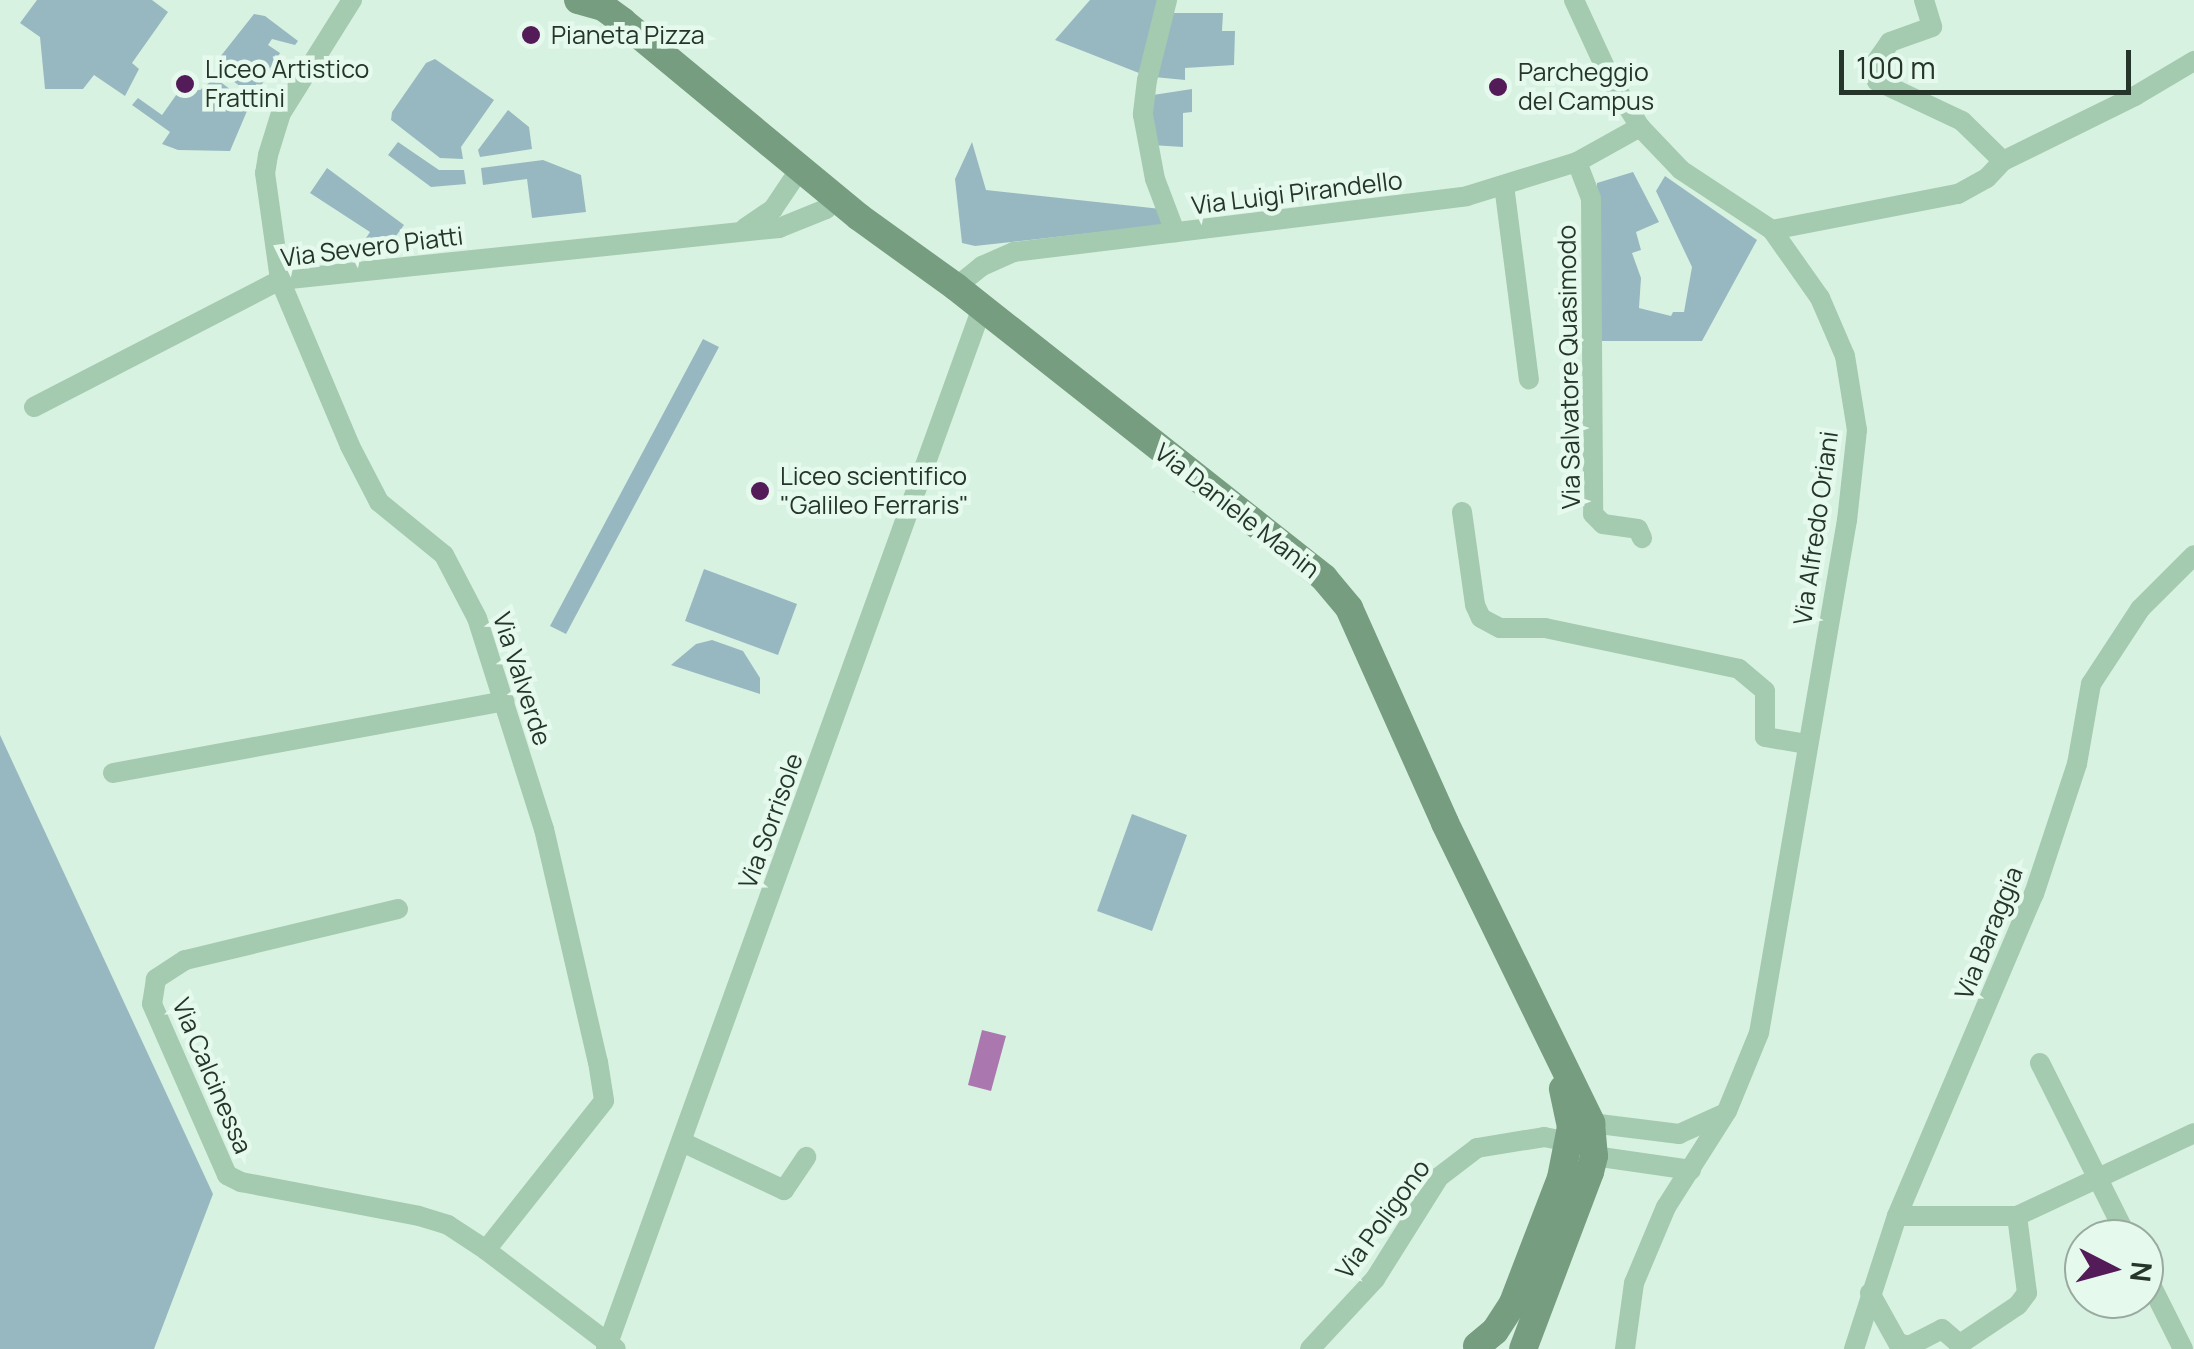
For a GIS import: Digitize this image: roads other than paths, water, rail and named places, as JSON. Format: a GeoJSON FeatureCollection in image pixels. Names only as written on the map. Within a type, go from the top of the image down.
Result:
{"type":"FeatureCollection","features":[{"type":"Feature","properties":{"kind":"main road","name":"Via Daniele Manin"},"geometry":{"type":"LineString","coordinates":[[576,0],[604,7],[800,170],[956,287],[1324,578],[1350,608],[1554,1054],[1570,1117],[1585,1141],[1523,1349]]}},
{"type":"Feature","properties":{"kind":"main road","name":"Via Daniele Manin"},"geometry":{"type":"LineString","coordinates":[[1474,1348],[1502,1322],[1513,1303],[1585,1141]]}},
{"type":"Feature","properties":{"kind":"street","name":"Via Valverde"},"geometry":{"type":"LineString","coordinates":[[352,0],[281,114],[268,155],[265,173],[280,280],[350,446],[380,502],[444,555],[462,584],[544,829],[604,1101],[486,1250]]}},
{"type":"Feature","properties":{"kind":"street"},"geometry":{"type":"LineString","coordinates":[[1167,0],[1147,80],[1143,115],[1155,179],[1175,232]]}},
{"type":"Feature","properties":{"kind":"street","name":"Via Alfredo Oriani"},"geometry":{"type":"LineString","coordinates":[[1574,0],[1610,78],[1640,127],[1681,170],[1772,230],[1820,298],[1845,356],[1857,430],[1846,520],[1759,1033],[1727,1111],[1666,1207],[1634,1283],[1625,1349]]}},
{"type":"Feature","properties":{"kind":"street"},"geometry":{"type":"LineString","coordinates":[[1924,0],[1932,27],[1890,42],[1872,68],[1877,80],[1962,121],[2003,161]]}},
{"type":"Feature","properties":{"kind":"street"},"geometry":{"type":"LineString","coordinates":[[1772,230],[1958,194],[1987,178],[2003,161],[2135,96],[2194,60]]}},
{"type":"Feature","properties":{"kind":"street","name":"Via Luigi Pirandello"},"geometry":{"type":"LineString","coordinates":[[956,287],[982,266],[1014,252],[1416,205],[1504,185],[1578,162],[1640,127]]}},
{"type":"Feature","properties":{"kind":"street","name":"Via Salvatore Quasimodo"},"geometry":{"type":"LineString","coordinates":[[1578,162],[1591,198],[1593,514],[1603,524],[1638,529],[1642,538]]}},
{"type":"Feature","properties":{"kind":"street"},"geometry":{"type":"LineString","coordinates":[[743,229],[773,209],[800,170]]}},
{"type":"Feature","properties":{"kind":"street"},"geometry":{"type":"LineString","coordinates":[[1504,185],[1529,379]]}},
{"type":"Feature","properties":{"kind":"street","name":"Via Severo Piatti"},"geometry":{"type":"LineString","coordinates":[[34,407],[280,280],[794,224],[826,209],[838,198]]}},
{"type":"Feature","properties":{"kind":"street","name":"Via Sorrisole"},"geometry":{"type":"LineString","coordinates":[[610,1347],[981,310]]}},
{"type":"Feature","properties":{"kind":"street"},"geometry":{"type":"LineString","coordinates":[[1462,512],[1475,605],[1481,618],[1500,628],[1545,628],[1740,669],[1765,691],[1765,737],[1807,744]]}},
{"type":"Feature","properties":{"kind":"street","name":"Via Baraggia"},"geometry":{"type":"LineString","coordinates":[[1854,1349],[1897,1216],[2034,894],[2077,764],[2091,684],[2140,609],[2194,555]]}},
{"type":"Feature","properties":{"kind":"street"},"geometry":{"type":"LineString","coordinates":[[113,773],[504,701]]}},
{"type":"Feature","properties":{"kind":"street","name":"Via Calcinessa"},"geometry":{"type":"LineString","coordinates":[[398,909],[184,960],[156,978],[152,1004],[227,1175],[241,1182],[419,1216],[448,1225],[486,1250]]}},
{"type":"Feature","properties":{"kind":"street"},"geometry":{"type":"LineString","coordinates":[[2040,1063],[2118,1219]]}},
{"type":"Feature","properties":{"kind":"street"},"geometry":{"type":"LineString","coordinates":[[1585,1141],[1679,1134],[1727,1111]]}},
{"type":"Feature","properties":{"kind":"street"},"geometry":{"type":"LineString","coordinates":[[1897,1216],[2016,1216],[2101,1185],[2194,1133]]}},
{"type":"Feature","properties":{"kind":"street","name":"Via Poligono"},"geometry":{"type":"LineString","coordinates":[[1310,1349],[1375,1279],[1439,1177],[1477,1148],[1544,1137],[1585,1141]]}},
{"type":"Feature","properties":{"kind":"street"},"geometry":{"type":"LineString","coordinates":[[1585,1141],[1691,1170]]}},
{"type":"Feature","properties":{"kind":"street"},"geometry":{"type":"LineString","coordinates":[[682,1142],[784,1190],[806,1157]]}},
{"type":"Feature","properties":{"kind":"street"},"geometry":{"type":"LineString","coordinates":[[1870,1293],[1898,1343],[1910,1346],[1942,1329],[1959,1344],[1963,1342],[2018,1305],[2026,1294],[2016,1216]]}},
{"type":"Feature","properties":{"kind":"street"},"geometry":{"type":"LineString","coordinates":[[486,1250],[610,1347]]}},
{"type":"Feature","properties":{"kind":"street"},"geometry":{"type":"LineString","coordinates":[[2164,1311],[2183,1349]]}},
{"type":"Feature","properties":{"kind":"place","name":"Pianeta Pizza"},"geometry":{"type":"Point","coordinates":[531,35]}},
{"type":"Feature","properties":{"kind":"place","name":"Liceo Artistico Frattini"},"geometry":{"type":"Point","coordinates":[185,84]}},
{"type":"Feature","properties":{"kind":"place","name":"Parcheggio del Campus"},"geometry":{"type":"Point","coordinates":[1498,87]}},
{"type":"Feature","properties":{"kind":"place","name":"Liceo scientifico \"Galileo Ferraris\""},"geometry":{"type":"Point","coordinates":[760,491]}}]}
